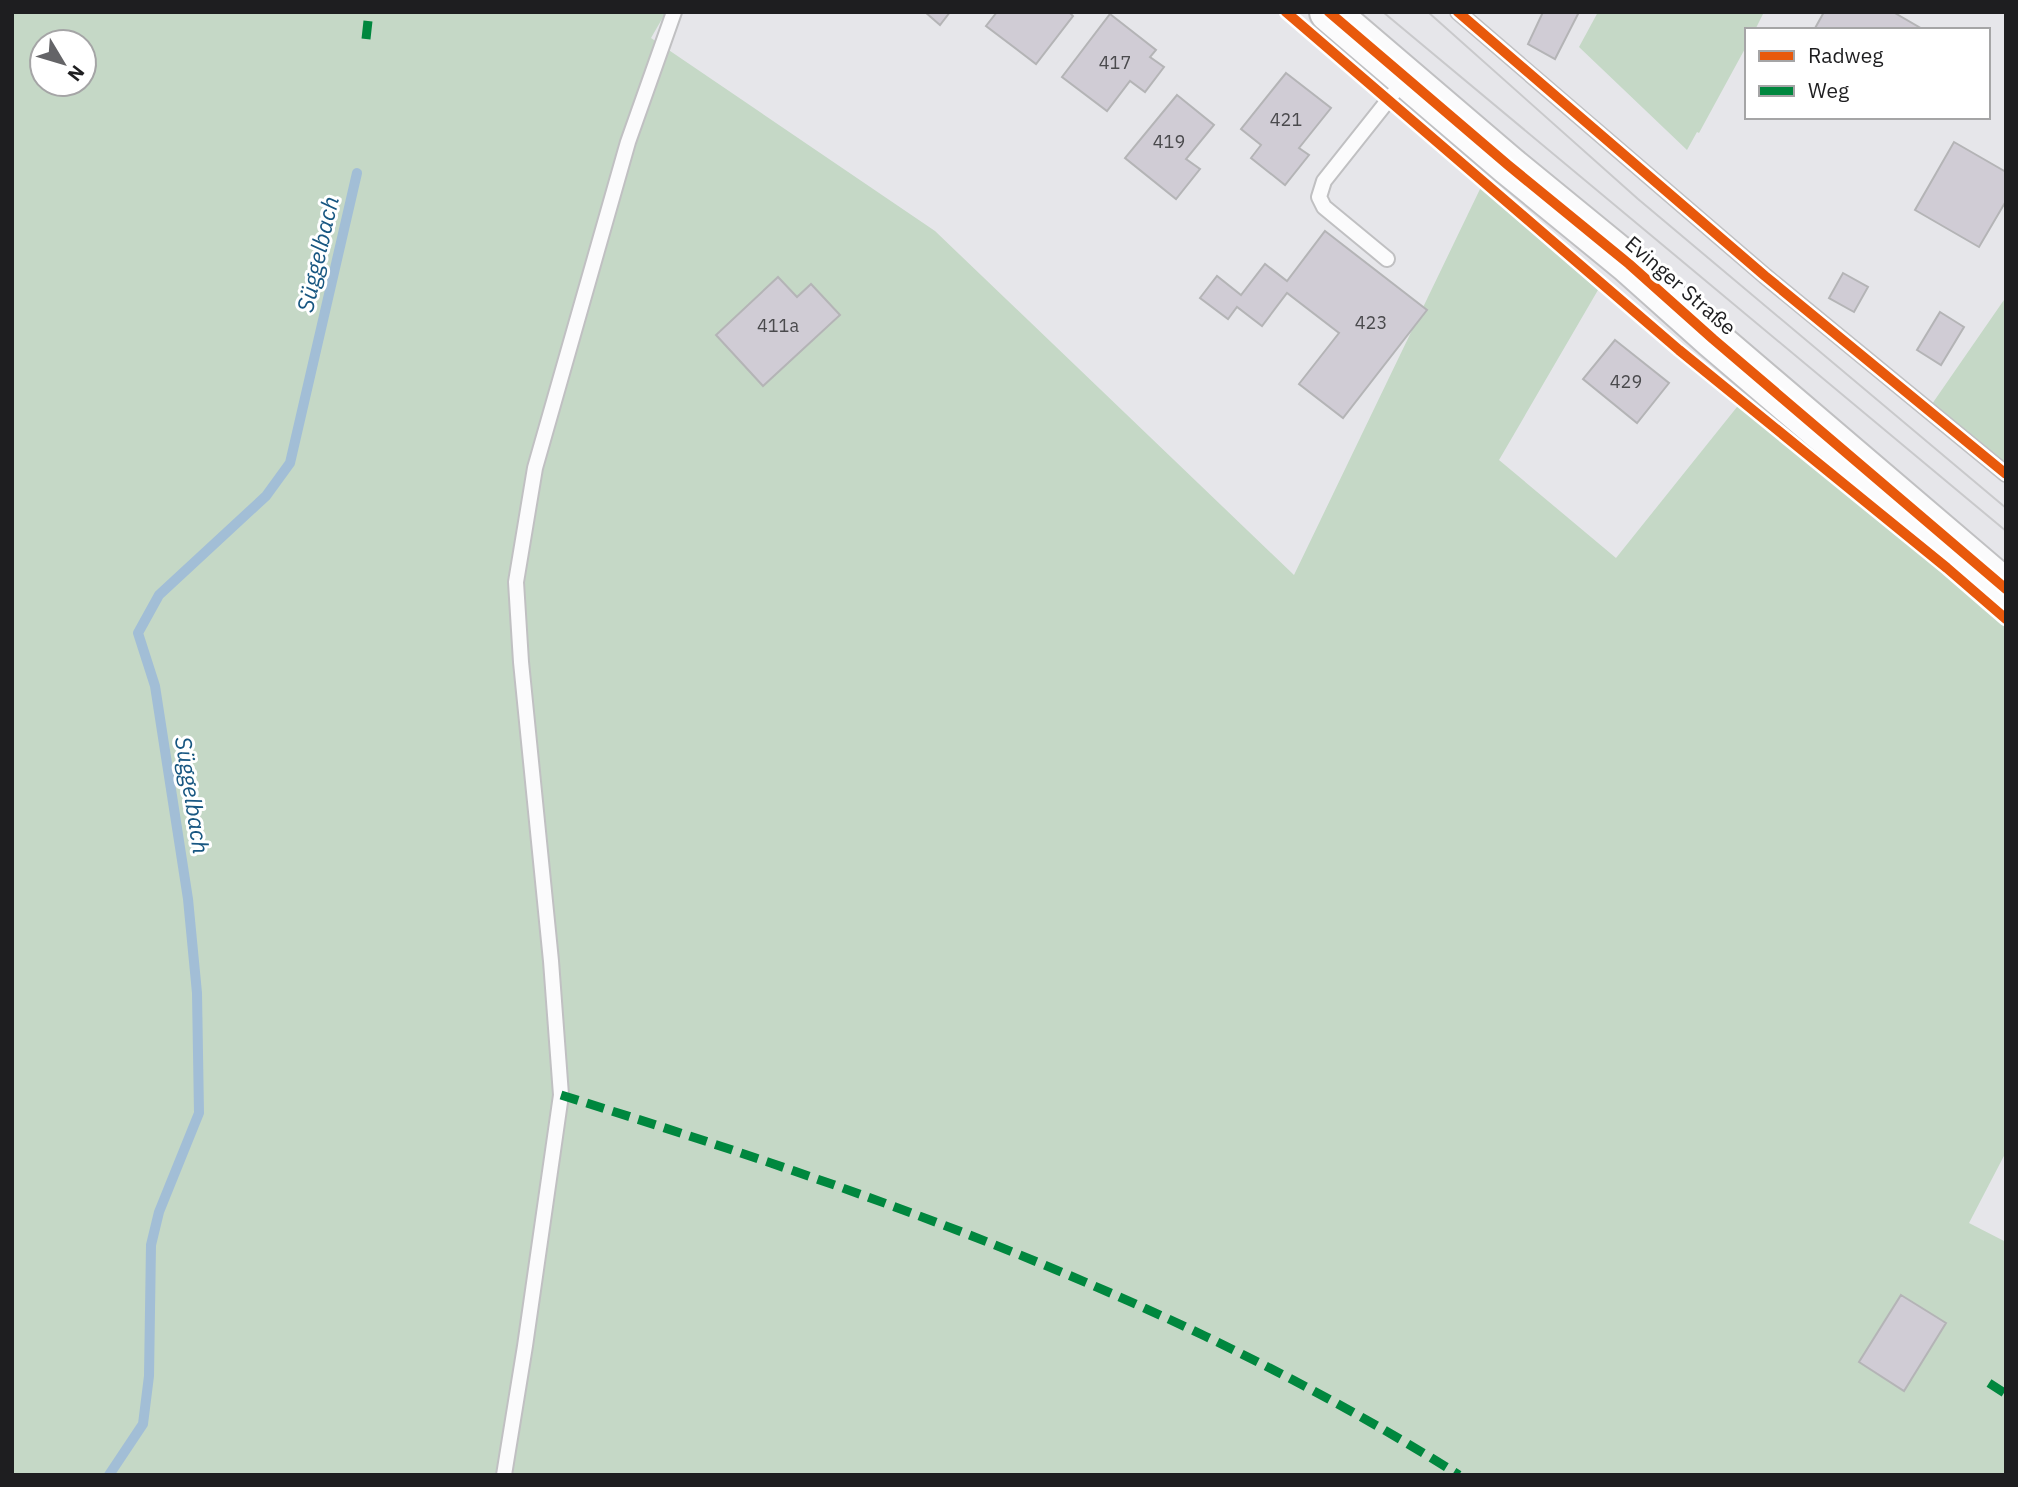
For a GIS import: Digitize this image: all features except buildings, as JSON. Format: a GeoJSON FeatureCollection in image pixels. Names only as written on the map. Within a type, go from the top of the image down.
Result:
{"type":"FeatureCollection","features":[{"type":"Feature","properties":{"kind":"main road","name":"Evinger Straße"},"geometry":{"type":"LineString","coordinates":[[1329,12],[1629,264],[2006,589]]}},
{"type":"Feature","properties":{"kind":"lane"},"geometry":{"type":"LineString","coordinates":[[504,1475],[561,1095],[516,582],[535,468],[628,142],[674,12]]}},
{"type":"Feature","properties":{"kind":"lane"},"geometry":{"type":"LineString","coordinates":[[1458,12],[1765,276],[2006,474]]}},
{"type":"Feature","properties":{"kind":"lane"},"geometry":{"type":"LineString","coordinates":[[1387,259],[1324,207],[1319,197],[1324,181],[1406,78]]}},
{"type":"Feature","properties":{"kind":"green space"},"geometry":{"type":"Polygon","coordinates":[[[12,12],[666,12],[651,38],[935,231],[1294,575],[1481,187],[1598,290],[1499,460],[1616,558],[1745,397],[1869,495],[2006,592],[2006,1152],[1969,1223],[2006,1242],[2006,1475],[12,1475],[12,12]]]}},
{"type":"Feature","properties":{"kind":"green space"},"geometry":{"type":"Polygon","coordinates":[[[1598,12],[1764,12],[1756,28],[1745,28],[1745,49],[1687,150],[1579,47],[1598,12]]]}},
{"type":"Feature","properties":{"kind":"green space"},"geometry":{"type":"Polygon","coordinates":[[[2006,297],[2006,465],[1932,404],[2006,297]]]}},
{"type":"Feature","properties":{"kind":"waterway","name":"Süggelbach"},"geometry":{"type":"LineString","coordinates":[[109,1475],[143,1424],[149,1376],[151,1245],[159,1212],[199,1113],[197,993],[188,899],[155,686],[138,633],[159,595],[266,496],[290,463],[357,173]]}},
{"type":"Feature","properties":{"kind":"tram line"},"geometry":{"type":"LineString","coordinates":[[1383,12],[2006,531]]}},
{"type":"Feature","properties":{"kind":"tram line"},"geometry":{"type":"LineString","coordinates":[[1428,12],[1638,199],[2006,508]]}},
{"type":"Feature","properties":{"kind":"marked path"},"geometry":{"type":"LineString","coordinates":[[366,39],[369,12]]}},
{"type":"Feature","properties":{"kind":"marked path"},"geometry":{"type":"LineString","coordinates":[[561,1095],[794,1171],[1023,1256],[1246,1356],[1354,1413],[1459,1475]]}},
{"type":"Feature","properties":{"kind":"marked path"},"geometry":{"type":"LineString","coordinates":[[1989,1383],[2006,1394]]}},
{"type":"Feature","properties":{"kind":"cycle path"},"geometry":{"type":"LineString","coordinates":[[1286,12],[1679,350],[2006,619]]}},
{"type":"Feature","properties":{"kind":"cycle path"},"geometry":{"type":"LineString","coordinates":[[1329,12],[1629,264],[2006,589]]}},
{"type":"Feature","properties":{"kind":"cycle path"},"geometry":{"type":"LineString","coordinates":[[1458,12],[1765,276],[2006,474]]}}]}
